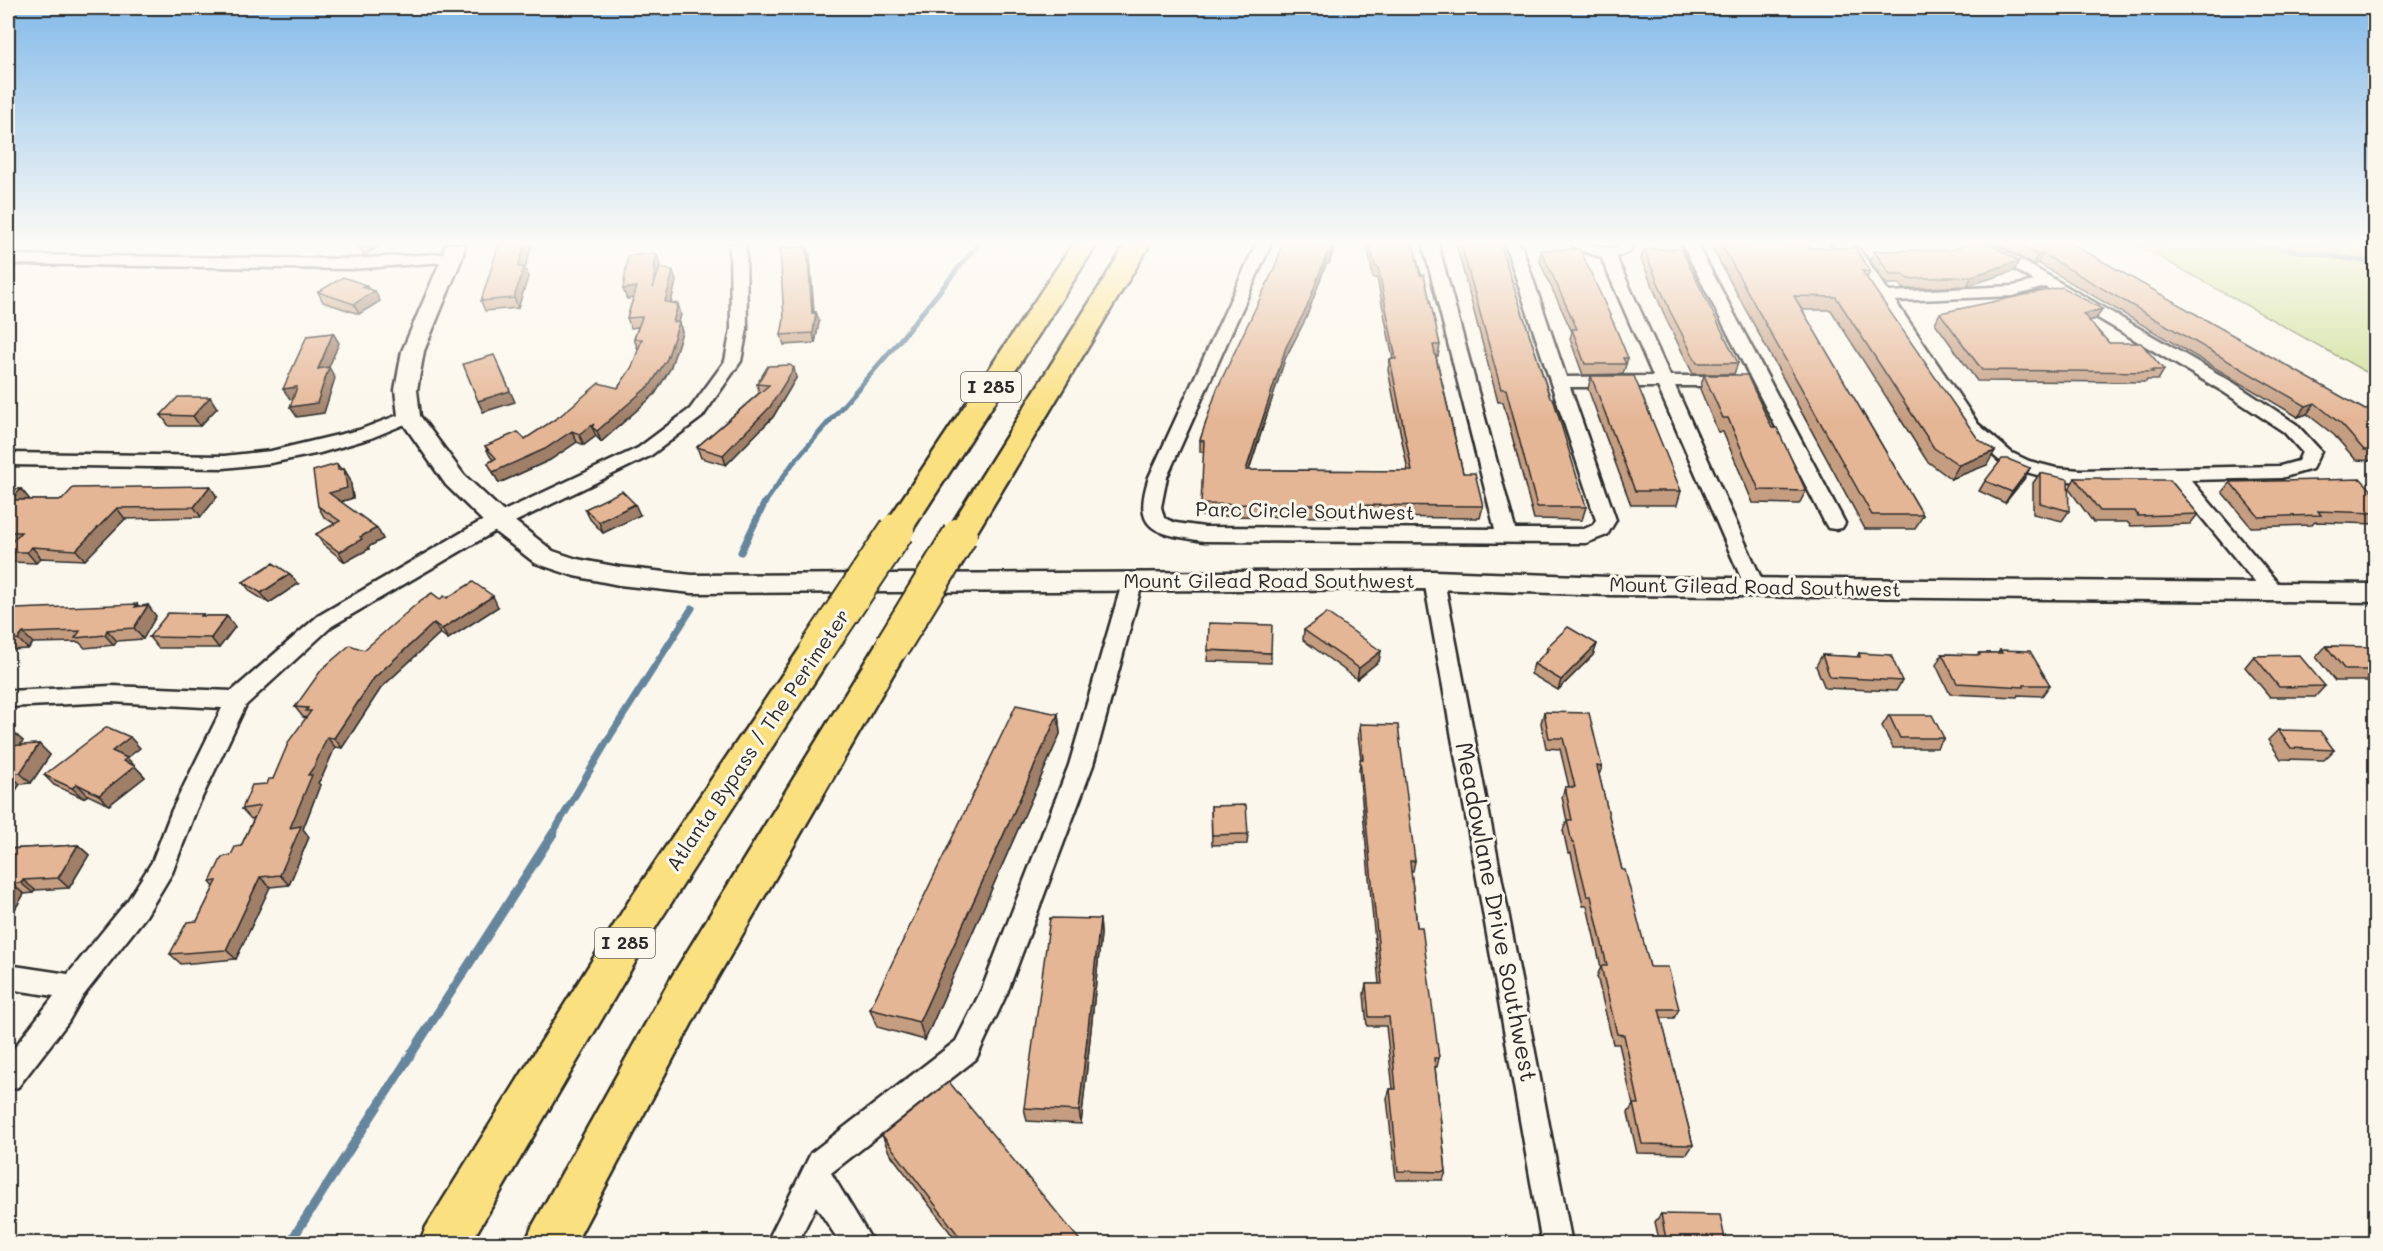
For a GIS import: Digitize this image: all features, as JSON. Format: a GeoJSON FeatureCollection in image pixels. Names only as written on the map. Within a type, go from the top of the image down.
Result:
{"type":"FeatureCollection","features":[{"type":"Feature","properties":{"kind":"highway","name":"Atlanta Bypass / The Perimeter"},"geometry":{"type":"LineString","coordinates":[[443,1244],[643,912],[1047,302]]}},
{"type":"Feature","properties":{"kind":"highway","name":"I 285"},"geometry":{"type":"LineString","coordinates":[[549,1244],[686,992],[893,645],[1102,302]]}},
{"type":"Feature","properties":{"kind":"street"},"geometry":{"type":"LineString","coordinates":[[8,459],[224,462],[271,457],[321,447],[365,434],[409,416],[406,390],[413,351],[432,302]]}},
{"type":"Feature","properties":{"kind":"street"},"geometry":{"type":"LineString","coordinates":[[8,1077],[58,1013],[74,987],[137,908],[163,866],[184,810],[237,700],[325,621],[381,586],[499,522],[644,452],[696,412],[733,361],[737,345],[737,302]]}},
{"type":"Feature","properties":{"kind":"street","name":"Parc Circle Southwest"},"geometry":{"type":"LineString","coordinates":[[1237,302],[1150,499],[1149,510],[1156,522],[1167,528],[1204,534],[1586,536],[1600,530],[1606,520],[1560,382]]}},
{"type":"Feature","properties":{"kind":"street"},"geometry":{"type":"LineString","coordinates":[[1446,302],[1506,537]]}},
{"type":"Feature","properties":{"kind":"street"},"geometry":{"type":"LineString","coordinates":[[1533,302],[1560,382],[1761,381]]}},
{"type":"Feature","properties":{"kind":"street"},"geometry":{"type":"LineString","coordinates":[[1629,302],[1755,587]]}},
{"type":"Feature","properties":{"kind":"street"},"geometry":{"type":"LineString","coordinates":[[1720,302],[1835,523]]}},
{"type":"Feature","properties":{"kind":"street"},"geometry":{"type":"LineString","coordinates":[[1889,302],[1972,428],[2006,457],[2022,465],[2056,474],[2080,476],[2281,472],[2305,465],[2312,451],[2290,428],[2228,387],[2083,302]]}},
{"type":"Feature","properties":{"kind":"street","name":"Mount Gilead Road Southwest"},"geometry":{"type":"LineString","coordinates":[[409,416],[455,480],[499,522],[544,557],[574,567],[660,582],[744,584],[1434,580],[1755,587],[2376,593]]}},
{"type":"Feature","properties":{"kind":"street"},"geometry":{"type":"LineString","coordinates":[[2176,474],[2274,592]]}},
{"type":"Feature","properties":{"kind":"street"},"geometry":{"type":"LineString","coordinates":[[781,1244],[821,1163],[966,1050],[994,993],[1081,765],[1133,580]]}},
{"type":"Feature","properties":{"kind":"street","name":"Meadowlane Drive Southwest"},"geometry":{"type":"LineString","coordinates":[[1434,580],[1557,1244]]}},
{"type":"Feature","properties":{"kind":"street"},"geometry":{"type":"LineString","coordinates":[[8,699],[111,694],[237,700]]}},
{"type":"Feature","properties":{"kind":"street"},"geometry":{"type":"LineString","coordinates":[[8,977],[74,987]]}},
{"type":"Feature","properties":{"kind":"street"},"geometry":{"type":"LineString","coordinates":[[814,1177],[859,1244]]}},
{"type":"Feature","properties":{"kind":"green space"},"geometry":{"type":"Polygon","coordinates":[[[2241,302],[2375,302],[2375,377],[2241,302]]]}},
{"type":"Feature","properties":{"kind":"building"},"geometry":{"type":"Polygon","coordinates":[[[632,302],[678,304],[673,322],[679,322],[667,359],[651,384],[597,431],[592,427],[594,424],[579,434],[572,431],[545,449],[493,472],[488,463],[496,458],[485,446],[518,432],[525,439],[560,416],[599,383],[618,388],[632,367],[642,339],[634,339],[642,317],[627,318],[632,302]]]}},
{"type":"Feature","properties":{"kind":"building"},"geometry":{"type":"Polygon","coordinates":[[[783,302],[811,302],[812,313],[816,312],[813,333],[781,335],[784,319],[783,302]]]}},
{"type":"Feature","properties":{"kind":"building"},"geometry":{"type":"Polygon","coordinates":[[[1258,302],[1309,302],[1286,347],[1246,470],[1412,471],[1390,359],[1396,359],[1385,302],[1430,302],[1440,345],[1433,345],[1463,473],[1475,473],[1483,506],[1201,504],[1204,441],[1200,440],[1217,389],[1258,302]]]}},
{"type":"Feature","properties":{"kind":"building"},"geometry":{"type":"Polygon","coordinates":[[[1477,302],[1519,302],[1550,398],[1553,398],[1586,507],[1537,507],[1506,389],[1501,389],[1477,302]]]}},
{"type":"Feature","properties":{"kind":"building"},"geometry":{"type":"Polygon","coordinates":[[[1565,302],[1604,302],[1628,358],[1623,358],[1626,364],[1585,364],[1572,329],[1577,329],[1565,302]]]}},
{"type":"Feature","properties":{"kind":"building"},"geometry":{"type":"Polygon","coordinates":[[[1666,302],[1708,302],[1738,363],[1697,363],[1666,302]]]}},
{"type":"Feature","properties":{"kind":"building"},"geometry":{"type":"Polygon","coordinates":[[[1754,302],[1798,302],[1923,515],[1872,515],[1754,302]]]}},
{"type":"Feature","properties":{"kind":"building"},"geometry":{"type":"Polygon","coordinates":[[[1839,302],[1884,302],[1978,439],[1995,451],[1959,465],[1934,448],[1839,302]]]}},
{"type":"Feature","properties":{"kind":"building"},"geometry":{"type":"Polygon","coordinates":[[[1990,302],[2090,302],[2102,309],[2083,314],[2109,343],[2141,343],[2164,370],[2151,370],[2153,372],[1982,370],[1940,313],[1990,302]]]}},
{"type":"Feature","properties":{"kind":"building"},"geometry":{"type":"Polygon","coordinates":[[[2127,302],[2175,302],[2365,410],[2371,409],[2376,413],[2376,450],[2364,450],[2342,425],[2315,403],[2306,406],[2127,302]]]}},
{"type":"Feature","properties":{"kind":"building"},"geometry":{"type":"Polygon","coordinates":[[[333,333],[318,369],[329,367],[317,403],[290,407],[297,387],[283,389],[307,336],[333,333]]]}},
{"type":"Feature","properties":{"kind":"building"},"geometry":{"type":"Polygon","coordinates":[[[494,355],[510,391],[478,401],[463,364],[494,355]]]}},
{"type":"Feature","properties":{"kind":"building"},"geometry":{"type":"Polygon","coordinates":[[[790,365],[794,368],[770,407],[723,455],[697,447],[769,385],[757,384],[768,366],[790,365]]]}},
{"type":"Feature","properties":{"kind":"building"},"geometry":{"type":"Polygon","coordinates":[[[1704,375],[1747,375],[1772,428],[1777,428],[1806,491],[1759,490],[1728,418],[1723,418],[1704,375]]]}},
{"type":"Feature","properties":{"kind":"building"},"geometry":{"type":"Polygon","coordinates":[[[1591,376],[1634,376],[1681,491],[1635,491],[1591,376]]]}},
{"type":"Feature","properties":{"kind":"building"},"geometry":{"type":"Polygon","coordinates":[[[178,397],[210,397],[193,416],[161,415],[178,397]]]}},
{"type":"Feature","properties":{"kind":"building"},"geometry":{"type":"Polygon","coordinates":[[[2002,459],[2008,459],[2030,468],[2012,492],[1985,481],[2002,459]]]}},
{"type":"Feature","properties":{"kind":"building"},"geometry":{"type":"Polygon","coordinates":[[[337,464],[338,470],[344,469],[347,488],[329,493],[377,528],[339,552],[316,534],[340,521],[318,506],[313,471],[337,464]]]}},
{"type":"Feature","properties":{"kind":"building"},"geometry":{"type":"Polygon","coordinates":[[[2040,473],[2068,479],[2069,511],[2040,503],[2040,473]]]}},
{"type":"Feature","properties":{"kind":"building"},"geometry":{"type":"Polygon","coordinates":[[[2075,478],[2170,480],[2198,514],[2138,516],[2135,511],[2100,511],[2075,478]]]}},
{"type":"Feature","properties":{"kind":"building"},"geometry":{"type":"Polygon","coordinates":[[[2361,479],[2376,495],[2376,513],[2318,511],[2321,515],[2259,517],[2230,482],[2361,479]]]}},
{"type":"Feature","properties":{"kind":"building"},"geometry":{"type":"Polygon","coordinates":[[[210,486],[194,507],[117,508],[76,550],[32,547],[27,552],[8,552],[8,546],[21,532],[8,532],[8,489],[21,489],[11,500],[62,500],[73,488],[210,486]]]}},
{"type":"Feature","properties":{"kind":"building"},"geometry":{"type":"Polygon","coordinates":[[[622,491],[635,504],[599,522],[585,509],[622,491]]]}},
{"type":"Feature","properties":{"kind":"building"},"geometry":{"type":"Polygon","coordinates":[[[273,563],[290,574],[261,593],[243,582],[273,563]]]}},
{"type":"Feature","properties":{"kind":"building"},"geometry":{"type":"Polygon","coordinates":[[[473,582],[493,596],[442,629],[434,623],[374,678],[334,738],[327,737],[308,775],[312,775],[290,828],[301,826],[280,875],[260,877],[226,950],[170,954],[187,922],[197,921],[217,881],[210,882],[222,857],[231,855],[235,847],[241,846],[260,806],[242,809],[252,785],[267,784],[269,779],[273,779],[289,741],[311,711],[306,711],[308,708],[295,707],[322,669],[350,645],[364,650],[432,593],[440,599],[444,596],[447,598],[473,582]]]}},
{"type":"Feature","properties":{"kind":"building"},"geometry":{"type":"Polygon","coordinates":[[[137,604],[135,607],[148,605],[134,628],[107,630],[105,635],[75,638],[80,631],[23,633],[18,639],[8,639],[8,617],[16,609],[137,604]]]}},
{"type":"Feature","properties":{"kind":"building"},"geometry":{"type":"Polygon","coordinates":[[[168,613],[227,616],[211,638],[149,637],[168,613]]]}},
{"type":"Feature","properties":{"kind":"building"},"geometry":{"type":"Polygon","coordinates":[[[1327,613],[1381,651],[1359,668],[1304,630],[1327,613]]]}},
{"type":"Feature","properties":{"kind":"building"},"geometry":{"type":"Polygon","coordinates":[[[1209,623],[1272,625],[1271,653],[1208,650],[1209,623]]]}},
{"type":"Feature","properties":{"kind":"building"},"geometry":{"type":"Polygon","coordinates":[[[1568,627],[1597,644],[1561,680],[1534,664],[1550,648],[1547,647],[1568,627]]]}},
{"type":"Feature","properties":{"kind":"building"},"geometry":{"type":"Polygon","coordinates":[[[2326,646],[2375,647],[2376,670],[2345,670],[2326,646]]]}},
{"type":"Feature","properties":{"kind":"building"},"geometry":{"type":"Polygon","coordinates":[[[2000,650],[2030,651],[2050,685],[2024,685],[2024,687],[1957,683],[1942,654],[1980,655],[1979,653],[2002,653],[2000,650]]]}},
{"type":"Feature","properties":{"kind":"building"},"geometry":{"type":"Polygon","coordinates":[[[1859,653],[1891,655],[1902,681],[1830,677],[1822,655],[1860,657],[1859,653]]]}},
{"type":"Feature","properties":{"kind":"building"},"geometry":{"type":"Polygon","coordinates":[[[2299,655],[2325,686],[2279,687],[2254,656],[2299,655]]]}},
{"type":"Feature","properties":{"kind":"building"},"geometry":{"type":"Polygon","coordinates":[[[1016,705],[1058,714],[919,1022],[870,1009],[1016,705]]]}},
{"type":"Feature","properties":{"kind":"building"},"geometry":{"type":"Polygon","coordinates":[[[1544,712],[1589,713],[1602,767],[1597,766],[1622,870],[1625,870],[1650,967],[1668,967],[1679,1009],[1659,1009],[1693,1145],[1642,1144],[1633,1104],[1639,1104],[1624,1035],[1617,1034],[1601,966],[1607,966],[1591,896],[1587,896],[1567,820],[1572,820],[1565,787],[1575,787],[1563,738],[1549,738],[1544,712]]]}},
{"type":"Feature","properties":{"kind":"building"},"geometry":{"type":"Polygon","coordinates":[[[1889,715],[1932,715],[1944,738],[1900,738],[1889,715]]]}},
{"type":"Feature","properties":{"kind":"building"},"geometry":{"type":"Polygon","coordinates":[[[1360,724],[1398,725],[1415,861],[1410,861],[1417,927],[1422,927],[1439,1058],[1434,1058],[1446,1172],[1398,1171],[1390,1089],[1396,1089],[1389,1017],[1369,1017],[1366,984],[1382,984],[1360,759],[1363,759],[1360,724]]]}},
{"type":"Feature","properties":{"kind":"building"},"geometry":{"type":"Polygon","coordinates":[[[107,727],[130,737],[112,751],[127,758],[123,761],[135,766],[99,795],[77,784],[72,788],[44,775],[107,727]]]}},
{"type":"Feature","properties":{"kind":"building"},"geometry":{"type":"Polygon","coordinates":[[[2278,730],[2320,731],[2334,750],[2291,748],[2278,730]]]}},
{"type":"Feature","properties":{"kind":"building"},"geometry":{"type":"Polygon","coordinates":[[[39,744],[20,773],[9,773],[8,776],[8,746],[39,744]]]}},
{"type":"Feature","properties":{"kind":"building"},"geometry":{"type":"Polygon","coordinates":[[[1246,805],[1248,834],[1212,835],[1211,806],[1246,805]]]}},
{"type":"Feature","properties":{"kind":"building"},"geometry":{"type":"Polygon","coordinates":[[[78,845],[58,878],[23,880],[21,883],[12,884],[8,891],[8,849],[78,845]]]}},
{"type":"Feature","properties":{"kind":"building"},"geometry":{"type":"Polygon","coordinates":[[[1050,918],[1100,919],[1079,1111],[1024,1108],[1050,918]]]}},
{"type":"Feature","properties":{"kind":"building"},"geometry":{"type":"Polygon","coordinates":[[[949,1082],[1083,1244],[965,1244],[882,1135],[949,1082]]]}},
{"type":"Feature","properties":{"kind":"building"},"geometry":{"type":"Polygon","coordinates":[[[1661,1214],[1720,1215],[1726,1244],[1667,1244],[1661,1214]]]}},
{"type":"Feature","properties":{"kind":"waterway"},"geometry":{"type":"LineString","coordinates":[[764,504],[793,463],[930,302]]}},
{"type":"Feature","properties":{"kind":"waterway"},"geometry":{"type":"LineString","coordinates":[[741,552],[764,504]]}},
{"type":"Feature","properties":{"kind":"waterway"},"geometry":{"type":"LineString","coordinates":[[553,833],[612,733],[692,608]]}},
{"type":"Feature","properties":{"kind":"waterway"},"geometry":{"type":"LineString","coordinates":[[289,1244],[554,832]]}}]}
